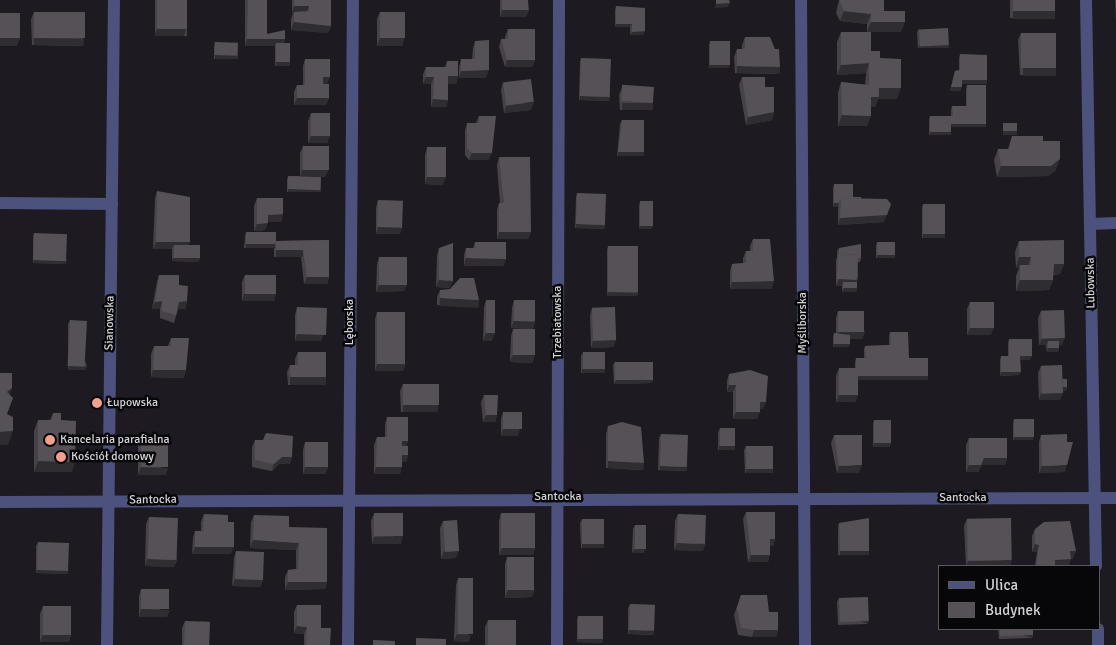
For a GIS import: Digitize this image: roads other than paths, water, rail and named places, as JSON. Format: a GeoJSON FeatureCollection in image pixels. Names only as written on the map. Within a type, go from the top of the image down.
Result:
{"type":"FeatureCollection","features":[{"type":"Feature","properties":{"kind":"street","name":"Sianowska"},"geometry":{"type":"LineString","coordinates":[[107,645],[114,0]]}},
{"type":"Feature","properties":{"kind":"street","name":"Lęborska"},"geometry":{"type":"LineString","coordinates":[[348,645],[353,0]]}},
{"type":"Feature","properties":{"kind":"street","name":"Trzebiatowska"},"geometry":{"type":"LineString","coordinates":[[557,645],[559,0]]}},
{"type":"Feature","properties":{"kind":"street","name":"Myśliborska"},"geometry":{"type":"LineString","coordinates":[[801,0],[805,645]]}},
{"type":"Feature","properties":{"kind":"street","name":"Lubowska"},"geometry":{"type":"LineString","coordinates":[[1086,0],[1096,565]]}},
{"type":"Feature","properties":{"kind":"street"},"geometry":{"type":"LineString","coordinates":[[0,202],[112,204]]}},
{"type":"Feature","properties":{"kind":"street"},"geometry":{"type":"LineString","coordinates":[[1090,224],[1116,223]]}},
{"type":"Feature","properties":{"kind":"street","name":"Santocka"},"geometry":{"type":"LineString","coordinates":[[0,502],[557,497],[1116,498]]}},
{"type":"Feature","properties":{"kind":"street"},"geometry":{"type":"LineString","coordinates":[[1098,630],[1098,645]]}},
{"type":"Feature","properties":{"kind":"place","name":"Łupowska"},"geometry":{"type":"Point","coordinates":[97,403]}},
{"type":"Feature","properties":{"kind":"place","name":"Kancelaria parafialna"},"geometry":{"type":"Point","coordinates":[50,440]}},
{"type":"Feature","properties":{"kind":"place","name":"Kościół domowy"},"geometry":{"type":"Point","coordinates":[61,457]}}]}
